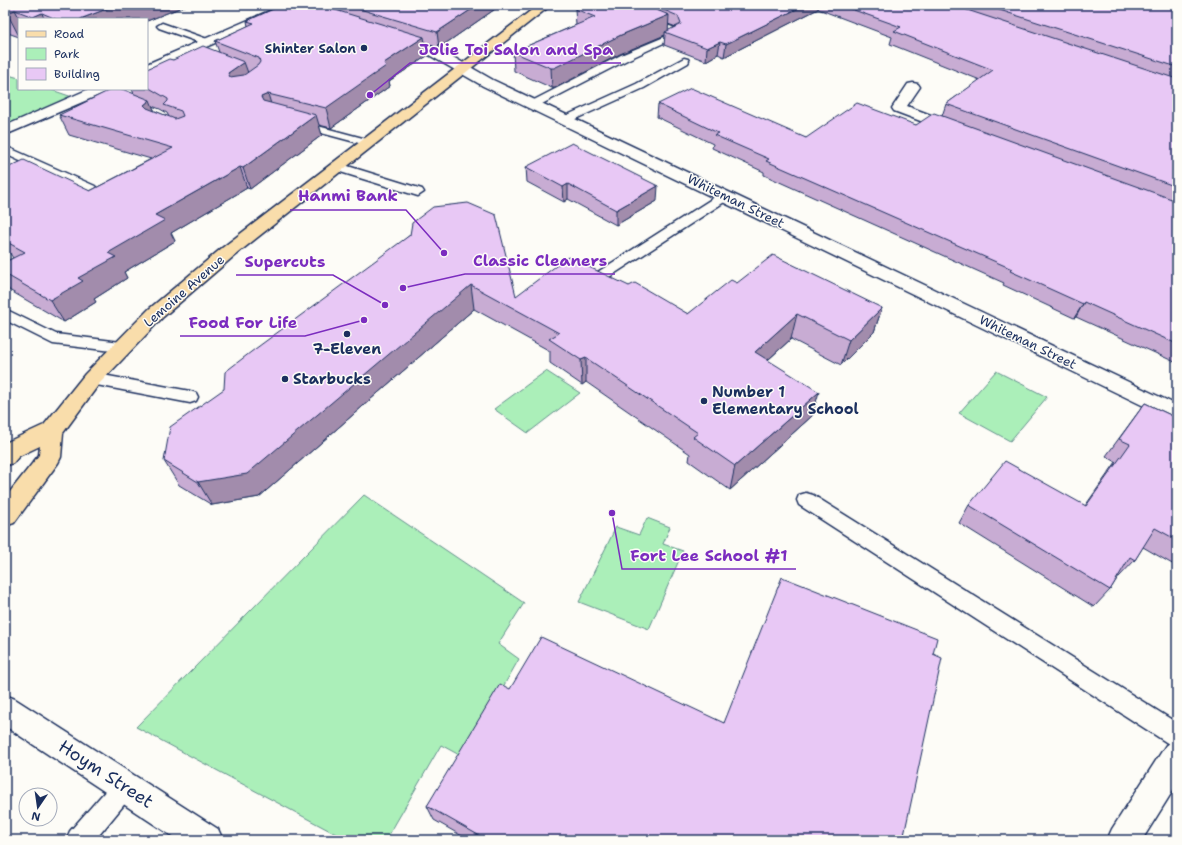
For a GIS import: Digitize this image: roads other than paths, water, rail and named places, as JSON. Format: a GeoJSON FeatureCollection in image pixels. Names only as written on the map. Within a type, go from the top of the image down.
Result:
{"type":"FeatureCollection","features":[{"type":"Feature","properties":{"kind":"main road","name":"Lemoine Avenue"},"geometry":{"type":"LineString","coordinates":[[52,430],[92,379],[121,347],[156,313],[194,281],[545,5]]}},
{"type":"Feature","properties":{"kind":"main road"},"geometry":{"type":"LineString","coordinates":[[5,457],[11,450],[52,430]]}},
{"type":"Feature","properties":{"kind":"main road"},"geometry":{"type":"LineString","coordinates":[[5,516],[50,458],[52,430]]}},
{"type":"Feature","properties":{"kind":"street"},"geometry":{"type":"LineString","coordinates":[[148,69],[288,7],[304,12]]}},
{"type":"Feature","properties":{"kind":"street","name":"Whiteman Street"},"geometry":{"type":"LineString","coordinates":[[386,38],[434,52],[488,83],[568,119],[724,196],[1177,414]]}},
{"type":"Feature","properties":{"kind":"street"},"geometry":{"type":"LineString","coordinates":[[913,87],[899,108],[965,133]]}},
{"type":"Feature","properties":{"kind":"street"},"geometry":{"type":"LineString","coordinates":[[5,132],[103,92]]}},
{"type":"Feature","properties":{"kind":"street","name":"Hoym Street"},"geometry":{"type":"LineString","coordinates":[[5,709],[208,840]]}},
{"type":"Feature","properties":{"kind":"street"},"geometry":{"type":"LineString","coordinates":[[1122,840],[1177,756]]}},
{"type":"Feature","properties":{"kind":"lane"},"geometry":{"type":"LineString","coordinates":[[269,5],[288,7]]}},
{"type":"Feature","properties":{"kind":"lane"},"geometry":{"type":"LineString","coordinates":[[534,104],[625,57],[674,36],[674,31],[610,5]]}},
{"type":"Feature","properties":{"kind":"lane"},"geometry":{"type":"LineString","coordinates":[[162,26],[207,42]]}},
{"type":"Feature","properties":{"kind":"lane"},"geometry":{"type":"LineString","coordinates":[[186,51],[201,57]]}},
{"type":"Feature","properties":{"kind":"lane"},"geometry":{"type":"LineString","coordinates":[[568,119],[640,86],[684,61]]}},
{"type":"Feature","properties":{"kind":"lane"},"geometry":{"type":"LineString","coordinates":[[289,121],[370,143]]}},
{"type":"Feature","properties":{"kind":"lane"},"geometry":{"type":"LineString","coordinates":[[5,150],[91,189]]}},
{"type":"Feature","properties":{"kind":"lane"},"geometry":{"type":"LineString","coordinates":[[338,167],[418,192]]}},
{"type":"Feature","properties":{"kind":"lane"},"geometry":{"type":"LineString","coordinates":[[598,278],[724,196]]}},
{"type":"Feature","properties":{"kind":"lane"},"geometry":{"type":"LineString","coordinates":[[5,314],[53,339],[121,347]]}},
{"type":"Feature","properties":{"kind":"lane"},"geometry":{"type":"LineString","coordinates":[[92,379],[190,397]]}},
{"type":"Feature","properties":{"kind":"lane"},"geometry":{"type":"LineString","coordinates":[[806,500],[1177,736]]}},
{"type":"Feature","properties":{"kind":"lane"},"geometry":{"type":"LineString","coordinates":[[79,840],[124,787]]}},
{"type":"Feature","properties":{"kind":"place","name":"Shinter Salon"},"geometry":{"type":"Point","coordinates":[364,48]}},
{"type":"Feature","properties":{"kind":"place","name":"Jolie Toi Salon and Spa"},"geometry":{"type":"Point","coordinates":[370,95]}},
{"type":"Feature","properties":{"kind":"place","name":"Hanmi Bank"},"geometry":{"type":"Point","coordinates":[444,253]}},
{"type":"Feature","properties":{"kind":"place","name":"Classic Cleaners"},"geometry":{"type":"Point","coordinates":[403,288]}},
{"type":"Feature","properties":{"kind":"place","name":"Supercuts"},"geometry":{"type":"Point","coordinates":[385,305]}},
{"type":"Feature","properties":{"kind":"place","name":"Food For Life"},"geometry":{"type":"Point","coordinates":[364,320]}},
{"type":"Feature","properties":{"kind":"place","name":"7-Eleven"},"geometry":{"type":"Point","coordinates":[347,334]}},
{"type":"Feature","properties":{"kind":"place","name":"Starbucks"},"geometry":{"type":"Point","coordinates":[285,379]}},
{"type":"Feature","properties":{"kind":"place","name":"Number 1 Elementary School"},"geometry":{"type":"Point","coordinates":[704,401]}},
{"type":"Feature","properties":{"kind":"place","name":"Fort Lee School #1"},"geometry":{"type":"Point","coordinates":[612,513]}}]}
